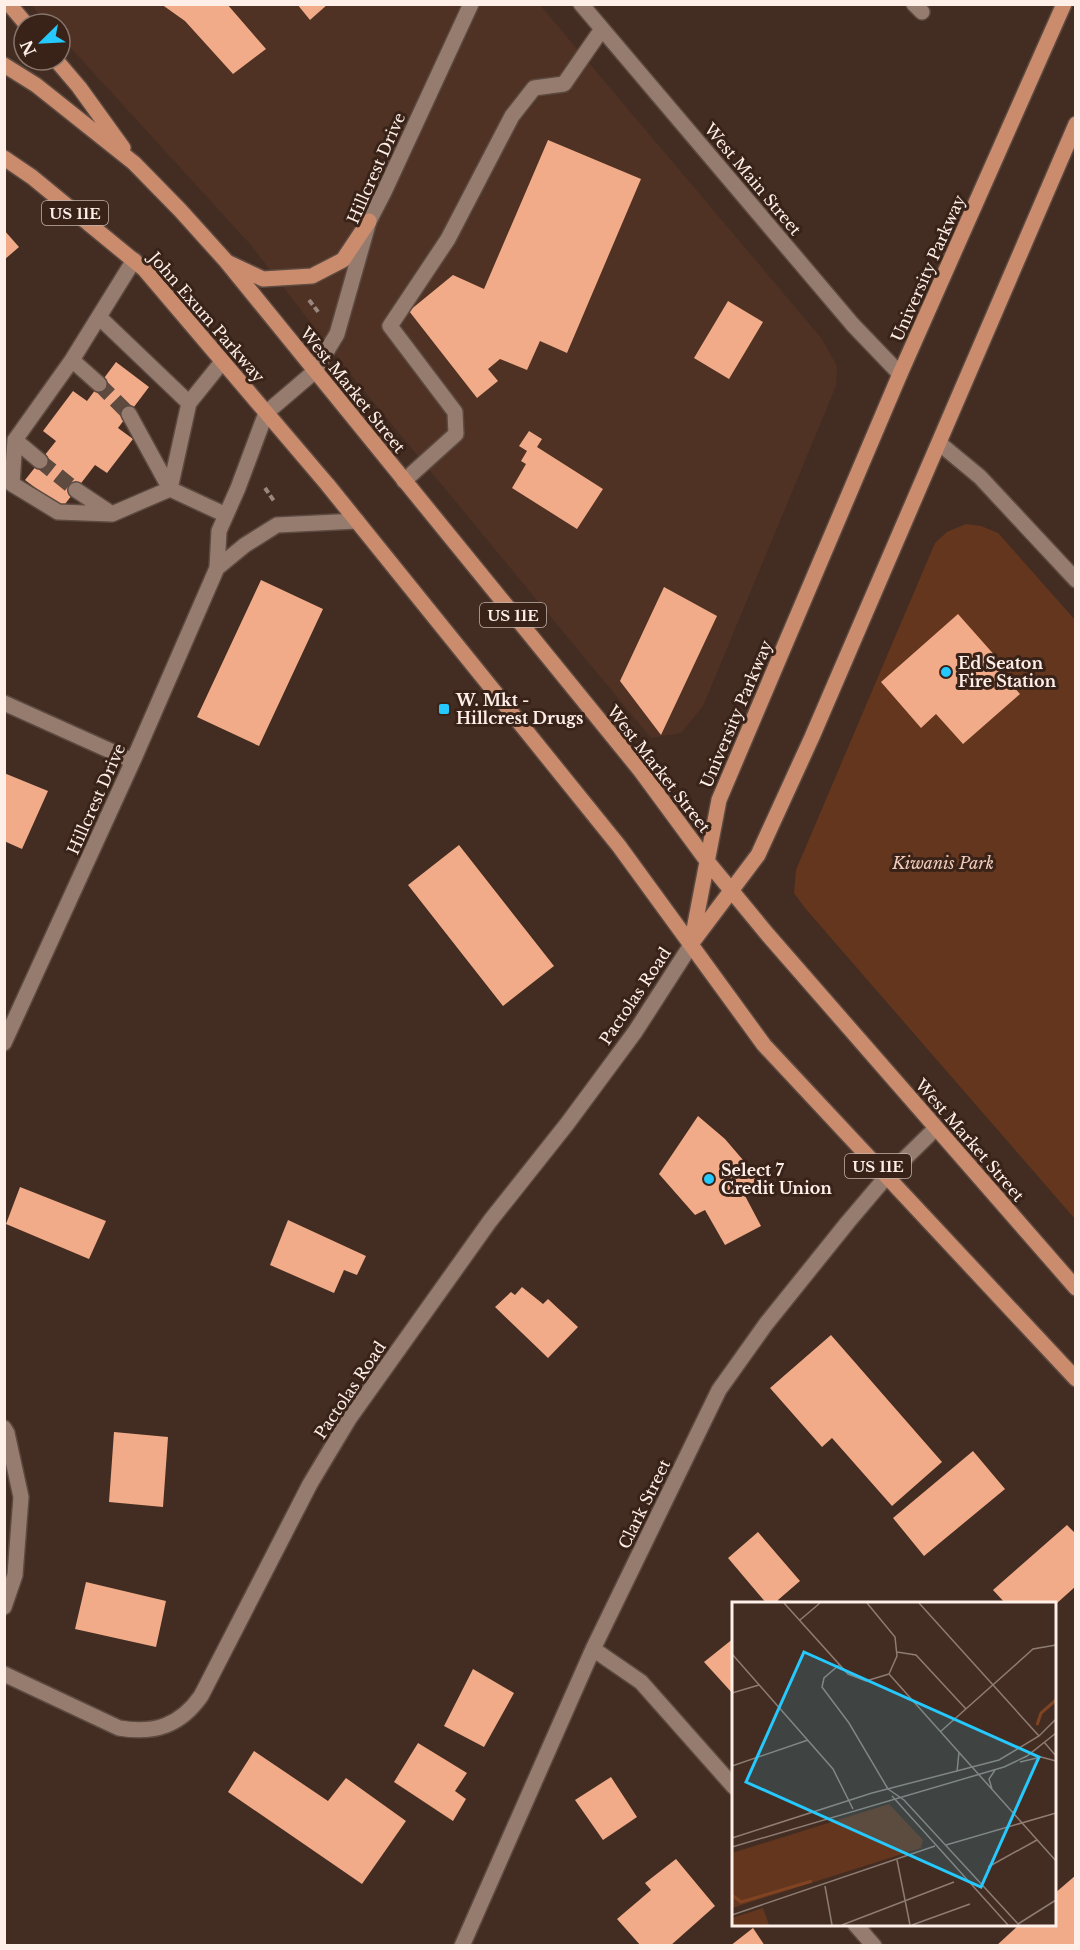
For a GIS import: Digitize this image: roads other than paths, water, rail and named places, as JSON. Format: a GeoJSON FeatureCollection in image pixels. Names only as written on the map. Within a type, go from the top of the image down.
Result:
{"type":"FeatureCollection","features":[{"type":"Feature","properties":{"kind":"main road","name":"University Parkway"},"geometry":{"type":"LineString","coordinates":[[691,945],[719,800],[900,374],[1064,4]]}},
{"type":"Feature","properties":{"kind":"main road","name":"US 11E"},"geometry":{"type":"LineString","coordinates":[[4,65],[36,85],[134,163],[226,261]]}},
{"type":"Feature","properties":{"kind":"main road"},"geometry":{"type":"LineString","coordinates":[[66,72],[134,163]]}},
{"type":"Feature","properties":{"kind":"main road"},"geometry":{"type":"LineString","coordinates":[[691,945],[758,855],[812,737],[1076,124]]}},
{"type":"Feature","properties":{"kind":"main road","name":"John Exum Parkway"},"geometry":{"type":"LineString","coordinates":[[4,158],[32,177],[144,269],[266,413]]}},
{"type":"Feature","properties":{"kind":"main road"},"geometry":{"type":"LineString","coordinates":[[226,261],[263,279],[312,276],[342,260],[369,221]]}},
{"type":"Feature","properties":{"kind":"main road","name":"West Market Street"},"geometry":{"type":"LineString","coordinates":[[226,261],[640,770],[731,891],[1076,1288]]}},
{"type":"Feature","properties":{"kind":"main road","name":"US 11E"},"geometry":{"type":"LineString","coordinates":[[266,413],[357,521],[619,846],[764,1045],[1076,1379]]}},
{"type":"Feature","properties":{"kind":"street","name":"Hillcrest Drive"},"geometry":{"type":"LineString","coordinates":[[4,1042],[133,761],[217,568],[219,531],[266,413],[314,372],[337,334],[369,221],[471,4]]}},
{"type":"Feature","properties":{"kind":"street","name":"West Main Street"},"geometry":{"type":"LineString","coordinates":[[581,4],[853,325],[900,374]]}},
{"type":"Feature","properties":{"kind":"street"},"geometry":{"type":"LineString","coordinates":[[404,481],[456,434],[455,412],[390,326],[448,239],[512,116],[534,88],[564,84],[602,29]]}},
{"type":"Feature","properties":{"kind":"street"},"geometry":{"type":"LineString","coordinates":[[134,260],[72,360],[15,440],[12,484],[58,512],[112,514],[170,489]]}},
{"type":"Feature","properties":{"kind":"street"},"geometry":{"type":"LineString","coordinates":[[99,316],[189,404]]}},
{"type":"Feature","properties":{"kind":"street"},"geometry":{"type":"LineString","coordinates":[[72,360],[99,384]]}},
{"type":"Feature","properties":{"kind":"street"},"geometry":{"type":"LineString","coordinates":[[170,489],[189,404],[222,362]]}},
{"type":"Feature","properties":{"kind":"street"},"geometry":{"type":"LineString","coordinates":[[129,414],[170,489],[226,515]]}},
{"type":"Feature","properties":{"kind":"street"},"geometry":{"type":"LineString","coordinates":[[15,440],[40,461]]}},
{"type":"Feature","properties":{"kind":"street"},"geometry":{"type":"LineString","coordinates":[[939,443],[980,477],[1076,580]]}},
{"type":"Feature","properties":{"kind":"street"},"geometry":{"type":"LineString","coordinates":[[76,490],[112,514]]}},
{"type":"Feature","properties":{"kind":"street","name":"Hillcrest Drive"},"geometry":{"type":"LineString","coordinates":[[217,568],[244,545],[278,525],[357,521]]}},
{"type":"Feature","properties":{"kind":"street"},"geometry":{"type":"LineString","coordinates":[[4,703],[133,761]]}},
{"type":"Feature","properties":{"kind":"street","name":"Pactolas Road"},"geometry":{"type":"LineString","coordinates":[[4,1674],[119,1728],[135,1731],[149,1730],[175,1722],[185,1715],[201,1696],[310,1484],[349,1419],[490,1221],[567,1124],[635,1032],[691,945]]}},
{"type":"Feature","properties":{"kind":"street","name":"Clark Street"},"geometry":{"type":"LineString","coordinates":[[462,1946],[593,1649],[719,1390],[766,1324],[887,1176],[936,1128]]}},
{"type":"Feature","properties":{"kind":"street"},"geometry":{"type":"LineString","coordinates":[[4,1428],[21,1497],[15,1575],[4,1607]]}},
{"type":"Feature","properties":{"kind":"street"},"geometry":{"type":"LineString","coordinates":[[593,1649],[641,1682],[732,1785]]}},
{"type":"Feature","properties":{"kind":"street"},"geometry":{"type":"LineString","coordinates":[[857,1926],[874,1946]]}},
{"type":"Feature","properties":{"kind":"tunnel"},"geometry":{"type":"LineString","coordinates":[[99,384],[129,414]]}},
{"type":"Feature","properties":{"kind":"tunnel"},"geometry":{"type":"LineString","coordinates":[[40,461],[76,490]]}},
{"type":"Feature","properties":{"kind":"place","name":"Ed Seaton Fire Station"},"geometry":{"type":"Point","coordinates":[946,672]}},
{"type":"Feature","properties":{"kind":"place","name":"W. Mkt - Hillcrest Drugs"},"geometry":{"type":"Point","coordinates":[444,709]}},
{"type":"Feature","properties":{"kind":"place","name":"Select 7 Credit Union"},"geometry":{"type":"Point","coordinates":[709,1179]}},
{"type":"Feature","properties":{"kind":"park label","name":"Kiwanis Park"},"geometry":{"type":"Point","coordinates":[943,863]}}]}
